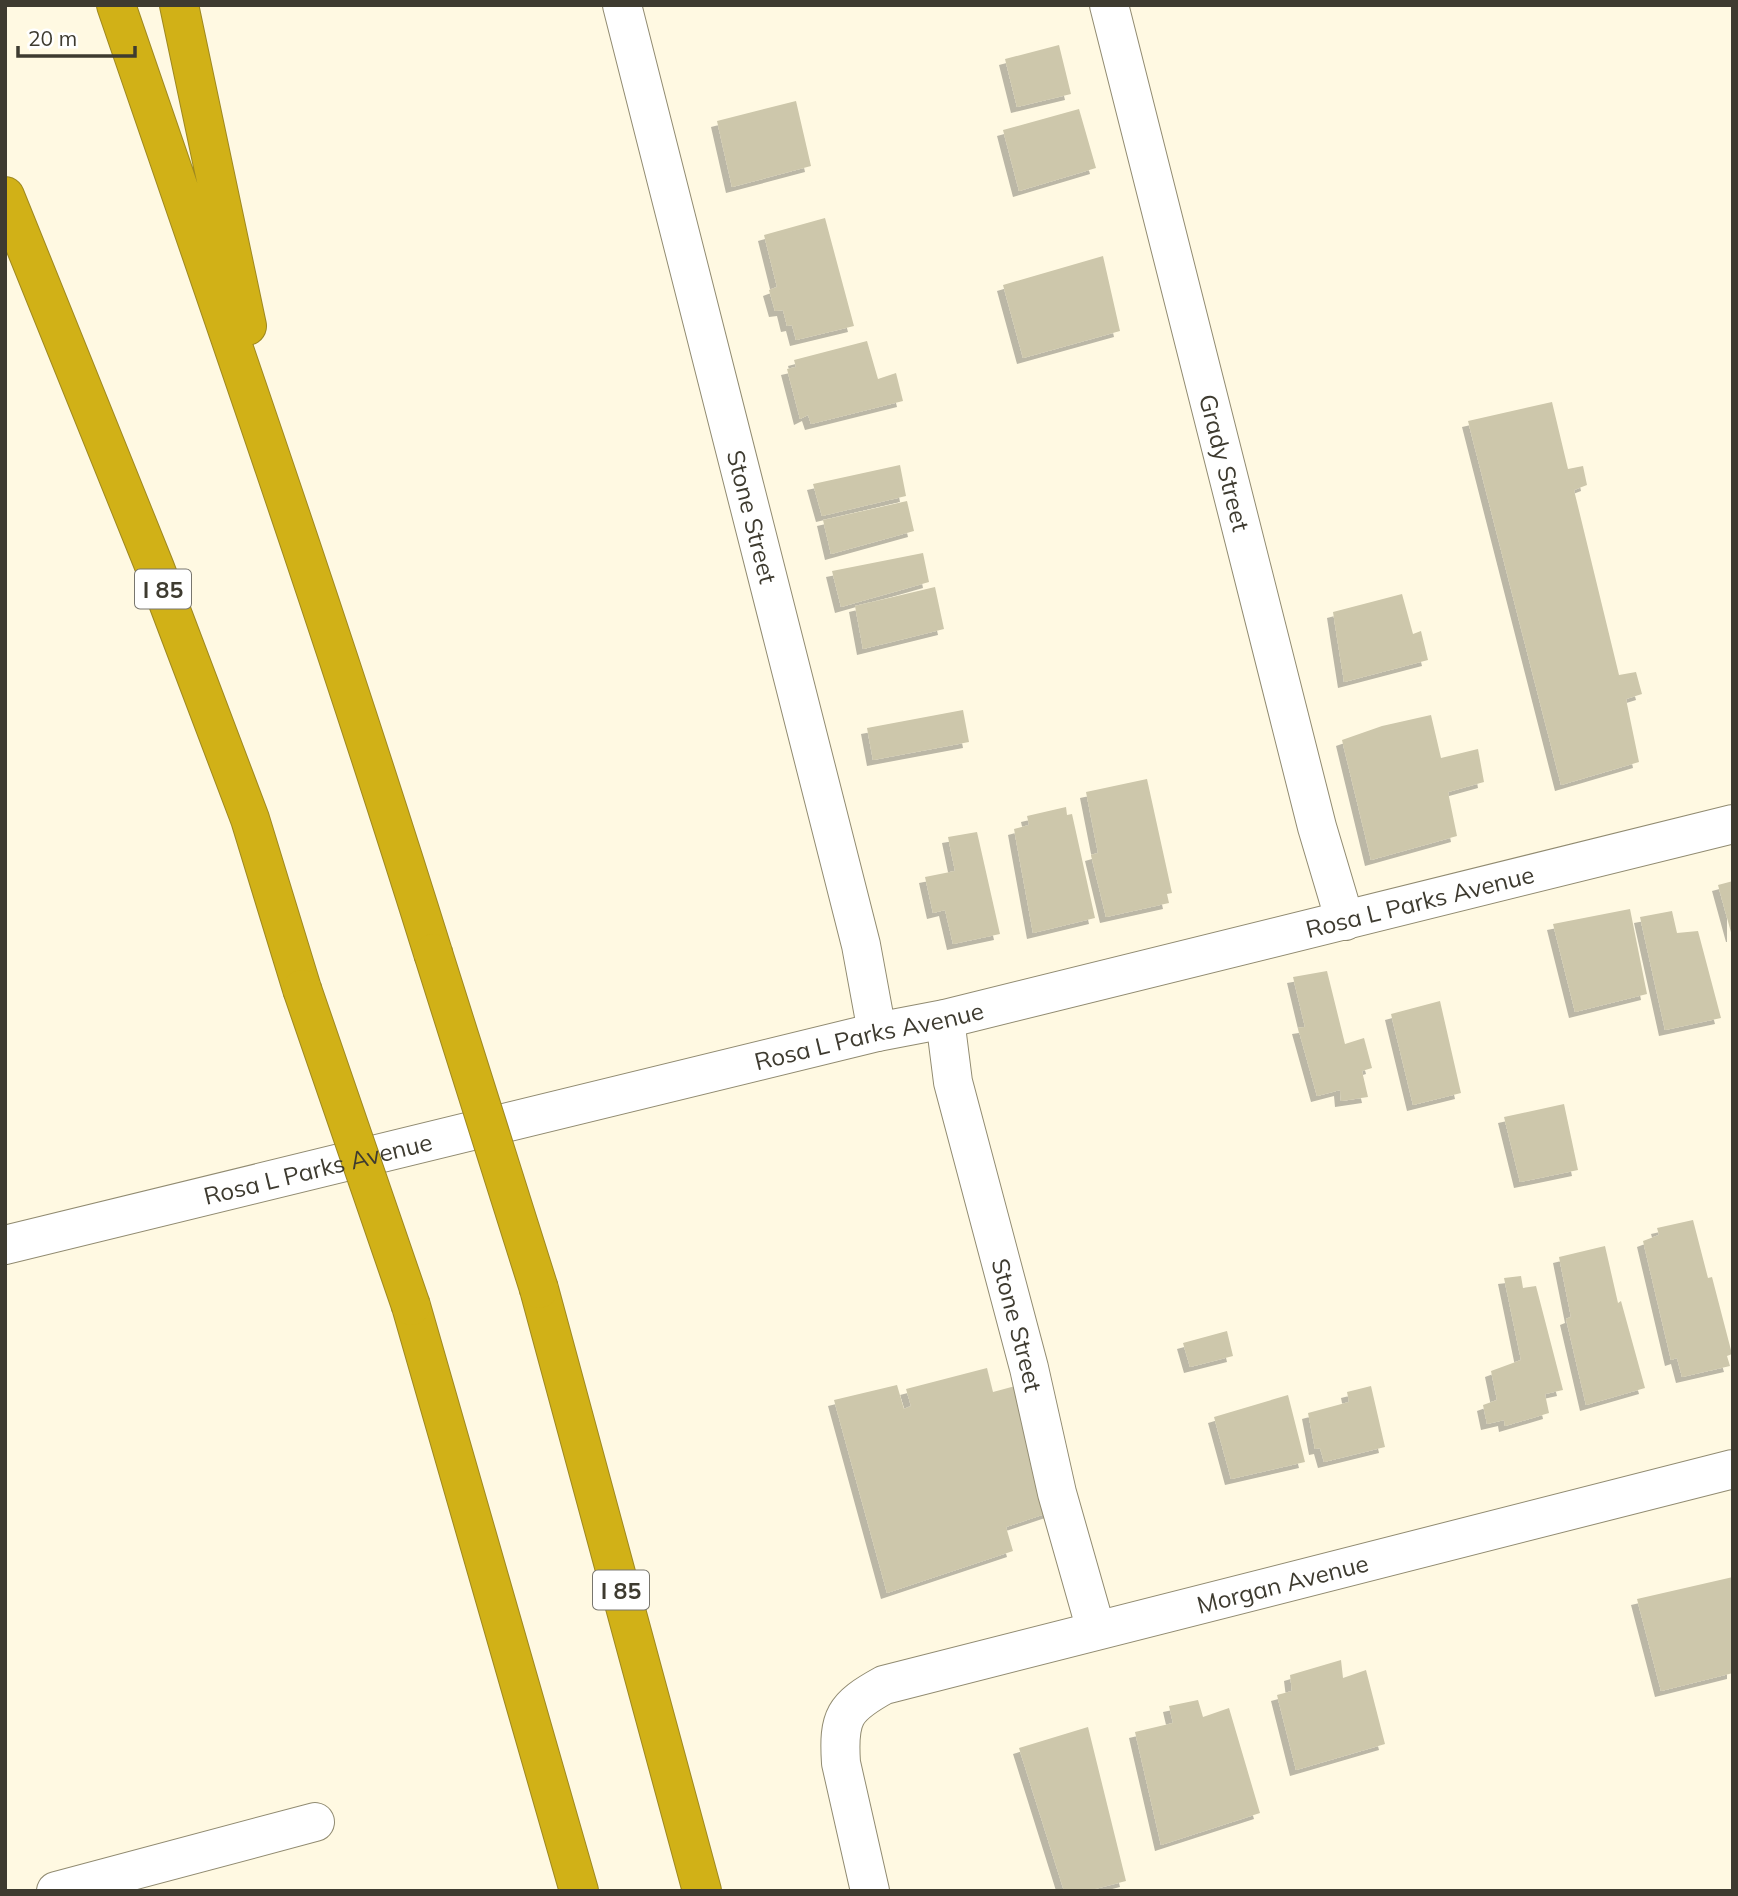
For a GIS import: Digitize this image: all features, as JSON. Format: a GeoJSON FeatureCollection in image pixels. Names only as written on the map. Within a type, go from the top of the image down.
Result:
{"type":"FeatureCollection","features":[{"type":"Feature","properties":{"kind":"highway","name":"I 85"},"geometry":{"type":"LineString","coordinates":[[116,5],[381,785],[539,1289],[702,1891]]}},
{"type":"Feature","properties":{"kind":"highway"},"geometry":{"type":"LineString","coordinates":[[180,5],[279,479]]}},
{"type":"Feature","properties":{"kind":"highway","name":"I 85"},"geometry":{"type":"LineString","coordinates":[[5,195],[155,568],[250,819],[302,989],[411,1306],[579,1891]]}},
{"type":"Feature","properties":{"kind":"street","name":"Stone Street"},"geometry":{"type":"LineString","coordinates":[[622,5],[861,945],[877,1032]]}},
{"type":"Feature","properties":{"kind":"street","name":"Grady Street"},"geometry":{"type":"LineString","coordinates":[[1109,5],[1317,827],[1345,921]]}},
{"type":"Feature","properties":{"kind":"street","name":"Rosa L Parks Avenue"},"geometry":{"type":"LineString","coordinates":[[5,1245],[877,1032],[945,1019],[1733,824]]}},
{"type":"Feature","properties":{"kind":"street","name":"Stone Street"},"geometry":{"type":"LineString","coordinates":[[945,1019],[953,1082],[1029,1368],[1057,1493],[1096,1630]]}},
{"type":"Feature","properties":{"kind":"street","name":"Morgan Avenue"},"geometry":{"type":"LineString","coordinates":[[870,1891],[841,1763],[839,1742],[845,1716],[857,1700],[884,1685],[1733,1469]]}},
{"type":"Feature","properties":{"kind":"street"},"geometry":{"type":"LineString","coordinates":[[56,1891],[315,1822]]}},
{"type":"Feature","properties":{"kind":"building"},"geometry":{"type":"Polygon","coordinates":[[[1059,45],[1071,94],[1017,107],[1005,59],[1059,45]]]}},
{"type":"Feature","properties":{"kind":"building"},"geometry":{"type":"Polygon","coordinates":[[[796,101],[811,166],[732,187],[717,121],[796,101]]]}},
{"type":"Feature","properties":{"kind":"building"},"geometry":{"type":"Polygon","coordinates":[[[1079,109],[1096,168],[1019,191],[1003,130],[1079,109]]]}},
{"type":"Feature","properties":{"kind":"building"},"geometry":{"type":"Polygon","coordinates":[[[825,218],[854,326],[796,340],[792,325],[787,326],[783,310],[775,311],[769,290],[777,287],[764,235],[825,218]]]}},
{"type":"Feature","properties":{"kind":"building"},"geometry":{"type":"Polygon","coordinates":[[[1103,256],[1120,331],[1023,358],[1003,285],[1103,256]]]}},
{"type":"Feature","properties":{"kind":"building"},"geometry":{"type":"Polygon","coordinates":[[[867,341],[878,379],[896,373],[903,401],[811,424],[808,415],[800,419],[787,369],[796,367],[794,360],[867,341]]]}},
{"type":"Feature","properties":{"kind":"building"},"geometry":{"type":"Polygon","coordinates":[[[1552,402],[1568,469],[1583,466],[1587,485],[1574,490],[1619,675],[1636,672],[1642,694],[1626,699],[1639,762],[1561,785],[1468,421],[1552,402]]]}},
{"type":"Feature","properties":{"kind":"building"},"geometry":{"type":"Polygon","coordinates":[[[900,465],[906,496],[822,516],[813,484],[900,465]]]}},
{"type":"Feature","properties":{"kind":"building"},"geometry":{"type":"Polygon","coordinates":[[[907,501],[914,531],[831,554],[823,520],[907,501]]]}},
{"type":"Feature","properties":{"kind":"building"},"geometry":{"type":"Polygon","coordinates":[[[923,553],[929,582],[841,607],[832,571],[923,553]]]}},
{"type":"Feature","properties":{"kind":"building"},"geometry":{"type":"Polygon","coordinates":[[[935,587],[944,629],[863,649],[855,606],[935,587]]]}},
{"type":"Feature","properties":{"kind":"building"},"geometry":{"type":"Polygon","coordinates":[[[1402,594],[1413,634],[1421,631],[1428,660],[1344,682],[1333,612],[1402,594]]]}},
{"type":"Feature","properties":{"kind":"building"},"geometry":{"type":"Polygon","coordinates":[[[963,710],[969,742],[873,760],[867,728],[963,710]]]}},
{"type":"Feature","properties":{"kind":"building"},"geometry":{"type":"Polygon","coordinates":[[[1431,715],[1441,758],[1478,749],[1484,782],[1448,792],[1457,836],[1371,860],[1342,740],[1382,726],[1431,715]]]}},
{"type":"Feature","properties":{"kind":"building"},"geometry":{"type":"Polygon","coordinates":[[[1147,779],[1172,893],[1167,894],[1169,903],[1106,917],[1091,855],[1098,853],[1086,792],[1147,779]]]}},
{"type":"Feature","properties":{"kind":"building"},"geometry":{"type":"Polygon","coordinates":[[[1066,807],[1067,815],[1072,814],[1095,918],[1033,933],[1014,829],[1029,825],[1027,816],[1066,807]]]}},
{"type":"Feature","properties":{"kind":"building"},"geometry":{"type":"Polygon","coordinates":[[[977,832],[1000,934],[953,944],[945,910],[933,913],[925,877],[955,871],[948,837],[977,832]]]}},
{"type":"Feature","properties":{"kind":"building"},"geometry":{"type":"Polygon","coordinates":[[[1733,881],[1733,936],[1732,936],[1718,885],[1733,881]]]}},
{"type":"Feature","properties":{"kind":"building"},"geometry":{"type":"Polygon","coordinates":[[[1630,909],[1647,994],[1575,1012],[1553,924],[1630,909]]]}},
{"type":"Feature","properties":{"kind":"building"},"geometry":{"type":"Polygon","coordinates":[[[1672,911],[1677,933],[1698,931],[1721,1018],[1665,1030],[1640,917],[1672,911]]]}},
{"type":"Feature","properties":{"kind":"building"},"geometry":{"type":"Polygon","coordinates":[[[1327,971],[1345,1044],[1364,1038],[1372,1068],[1362,1071],[1368,1097],[1341,1101],[1340,1090],[1317,1096],[1298,1028],[1305,1027],[1293,977],[1327,971]]]}},
{"type":"Feature","properties":{"kind":"building"},"geometry":{"type":"Polygon","coordinates":[[[1440,1001],[1461,1093],[1413,1105],[1391,1014],[1440,1001]]]}},
{"type":"Feature","properties":{"kind":"building"},"geometry":{"type":"Polygon","coordinates":[[[1564,1104],[1578,1170],[1520,1182],[1504,1117],[1564,1104]]]}},
{"type":"Feature","properties":{"kind":"building"},"geometry":{"type":"Polygon","coordinates":[[[1693,1220],[1708,1278],[1712,1277],[1732,1354],[1727,1356],[1730,1366],[1682,1377],[1677,1358],[1671,1360],[1643,1241],[1659,1235],[1657,1228],[1693,1220]]]}},
{"type":"Feature","properties":{"kind":"building"},"geometry":{"type":"Polygon","coordinates":[[[1605,1246],[1618,1303],[1621,1301],[1645,1388],[1586,1405],[1566,1319],[1571,1317],[1559,1257],[1605,1246]]]}},
{"type":"Feature","properties":{"kind":"building"},"geometry":{"type":"Polygon","coordinates":[[[1521,1276],[1523,1288],[1536,1286],[1563,1390],[1545,1394],[1549,1413],[1505,1426],[1504,1420],[1487,1424],[1483,1405],[1497,1400],[1491,1371],[1521,1360],[1504,1278],[1521,1276]]]}},
{"type":"Feature","properties":{"kind":"building"},"geometry":{"type":"Polygon","coordinates":[[[1227,1331],[1233,1356],[1190,1367],[1183,1343],[1227,1331]]]}},
{"type":"Feature","properties":{"kind":"building"},"geometry":{"type":"Polygon","coordinates":[[[987,1368],[993,1392],[1019,1385],[1051,1512],[1006,1527],[1013,1551],[887,1593],[834,1400],[897,1385],[904,1409],[911,1406],[906,1389],[987,1368]]]}},
{"type":"Feature","properties":{"kind":"building"},"geometry":{"type":"Polygon","coordinates":[[[1371,1386],[1385,1447],[1324,1462],[1320,1448],[1315,1449],[1308,1413],[1349,1402],[1347,1392],[1371,1386]]]}},
{"type":"Feature","properties":{"kind":"building"},"geometry":{"type":"Polygon","coordinates":[[[1288,1395],[1305,1462],[1231,1479],[1214,1417],[1288,1395]]]}},
{"type":"Feature","properties":{"kind":"building"},"geometry":{"type":"Polygon","coordinates":[[[1733,1577],[1733,1673],[1661,1691],[1637,1599],[1733,1577]]]}},
{"type":"Feature","properties":{"kind":"building"},"geometry":{"type":"Polygon","coordinates":[[[1341,1660],[1343,1678],[1366,1670],[1385,1744],[1296,1770],[1277,1695],[1292,1691],[1290,1675],[1341,1660]]]}},
{"type":"Feature","properties":{"kind":"building"},"geometry":{"type":"Polygon","coordinates":[[[1198,1700],[1203,1717],[1229,1708],[1260,1813],[1161,1845],[1135,1732],[1173,1723],[1169,1706],[1198,1700]]]}},
{"type":"Feature","properties":{"kind":"building"},"geometry":{"type":"Polygon","coordinates":[[[1088,1727],[1126,1881],[1087,1891],[1064,1891],[1019,1748],[1088,1727]]]}}]}
